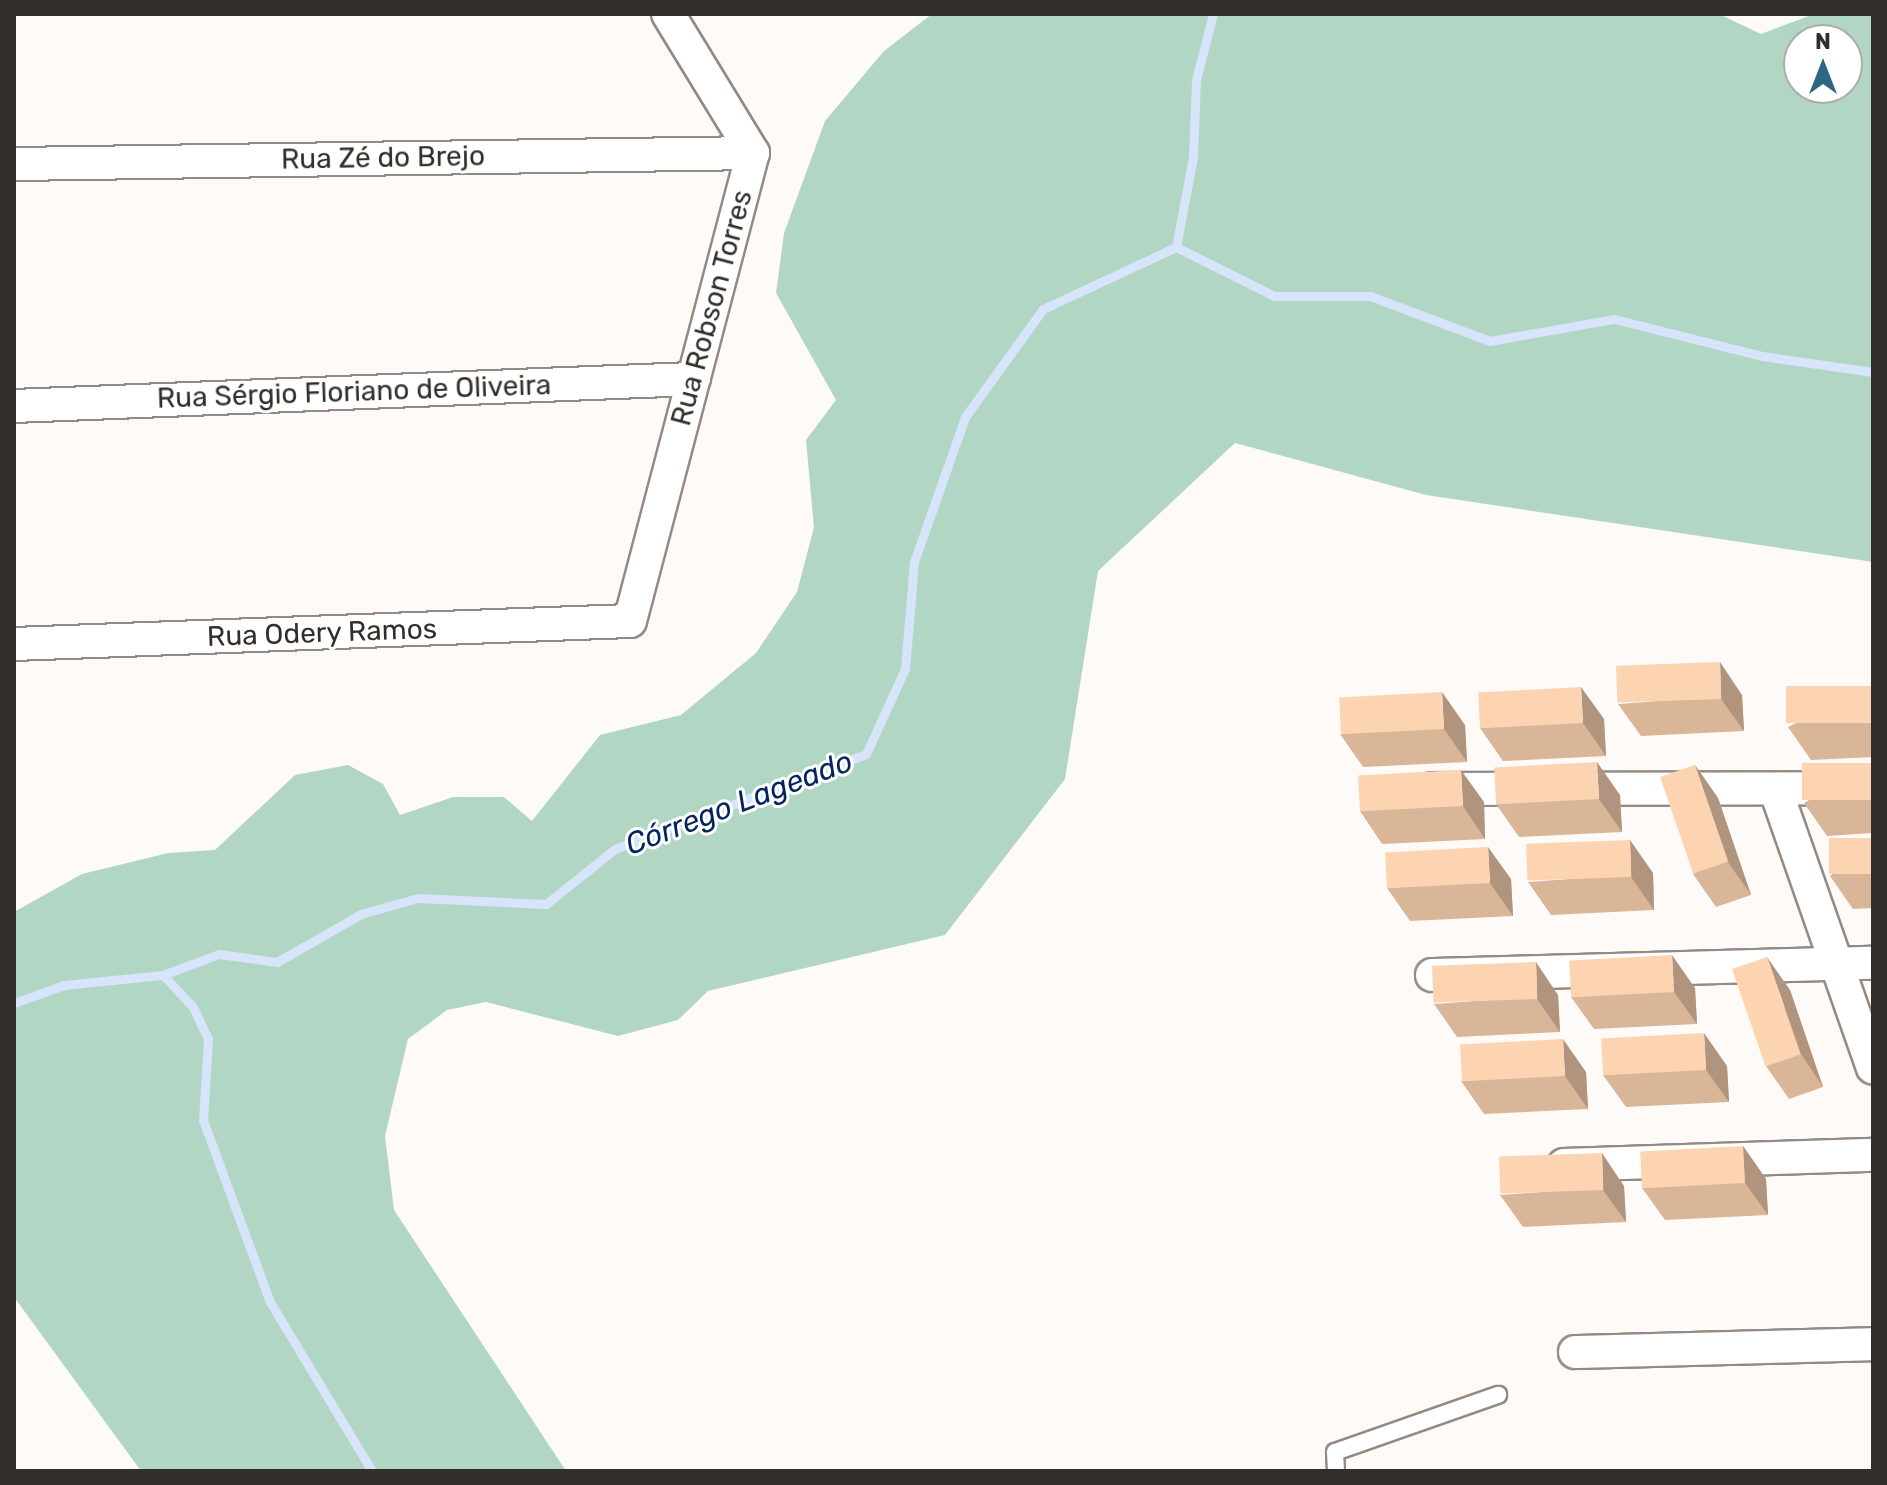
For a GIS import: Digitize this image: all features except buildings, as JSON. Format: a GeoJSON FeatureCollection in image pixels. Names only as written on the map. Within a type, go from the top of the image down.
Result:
{"type":"FeatureCollection","features":[{"type":"Feature","properties":{"kind":"street","name":"Rua Robson Torres"},"geometry":{"type":"LineString","coordinates":[[630,621],[753,153],[668,14]]}},
{"type":"Feature","properties":{"kind":"street","name":"Rua Zé do Brejo"},"geometry":{"type":"LineString","coordinates":[[14,164],[753,153]]}},
{"type":"Feature","properties":{"kind":"street","name":"Rua Sérgio Floriano de Oliveira"},"geometry":{"type":"LineString","coordinates":[[14,406],[693,379]]}},
{"type":"Feature","properties":{"kind":"street","name":"Rua Odery Ramos"},"geometry":{"type":"LineString","coordinates":[[14,644],[630,621]]}},
{"type":"Feature","properties":{"kind":"street"},"geometry":{"type":"LineString","coordinates":[[1392,789],[1776,791],[1873,788]]}},
{"type":"Feature","properties":{"kind":"street"},"geometry":{"type":"LineString","coordinates":[[1776,791],[1873,1068]]}},
{"type":"Feature","properties":{"kind":"street"},"geometry":{"type":"LineString","coordinates":[[1432,975],[1873,963]]}},
{"type":"Feature","properties":{"kind":"street"},"geometry":{"type":"LineString","coordinates":[[1531,1166],[1873,1155]]}},
{"type":"Feature","properties":{"kind":"street"},"geometry":{"type":"LineString","coordinates":[[1575,1352],[1873,1344]]}},
{"type":"Feature","properties":{"kind":"lane"},"geometry":{"type":"LineString","coordinates":[[1336,1471],[1335,1452],[1498,1395]]}},
{"type":"Feature","properties":{"kind":"green space"},"geometry":{"type":"Polygon","coordinates":[[[932,14],[1719,14],[1761,34],[1783,26],[1783,104],[1863,104],[1863,24],[1788,24],[1814,14],[1873,14],[1873,562],[1426,495],[1235,443],[1098,571],[1065,779],[945,935],[708,991],[678,1020],[618,1036],[486,1002],[447,1010],[408,1039],[385,1136],[394,1210],[566,1471],[141,1471],[14,1297],[14,912],[82,874],[168,853],[215,850],[295,775],[348,765],[383,784],[400,815],[453,797],[504,797],[532,821],[600,735],[681,715],[756,653],[797,592],[814,527],[806,440],[836,400],[776,293],[784,233],[825,121],[884,51],[932,14]]]}},
{"type":"Feature","properties":{"kind":"waterway"},"geometry":{"type":"LineString","coordinates":[[1176,247],[1193,157],[1196,80],[1213,14]]}},
{"type":"Feature","properties":{"kind":"waterway","name":"Córrego Lageado"},"geometry":{"type":"LineString","coordinates":[[1176,247],[1274,296],[1370,296],[1490,341],[1614,319],[1762,356],[1873,372]]}},
{"type":"Feature","properties":{"kind":"waterway","name":"Córrego Lageado"},"geometry":{"type":"LineString","coordinates":[[14,1003],[64,985],[163,975],[219,954],[277,962],[361,914],[418,898],[546,904],[615,849],[866,754],[905,669],[914,562],[965,417],[1043,309],[1176,247]]}},
{"type":"Feature","properties":{"kind":"waterway"},"geometry":{"type":"LineString","coordinates":[[163,975],[193,1007],[208,1039],[203,1120],[270,1302],[372,1471]]}}]}
